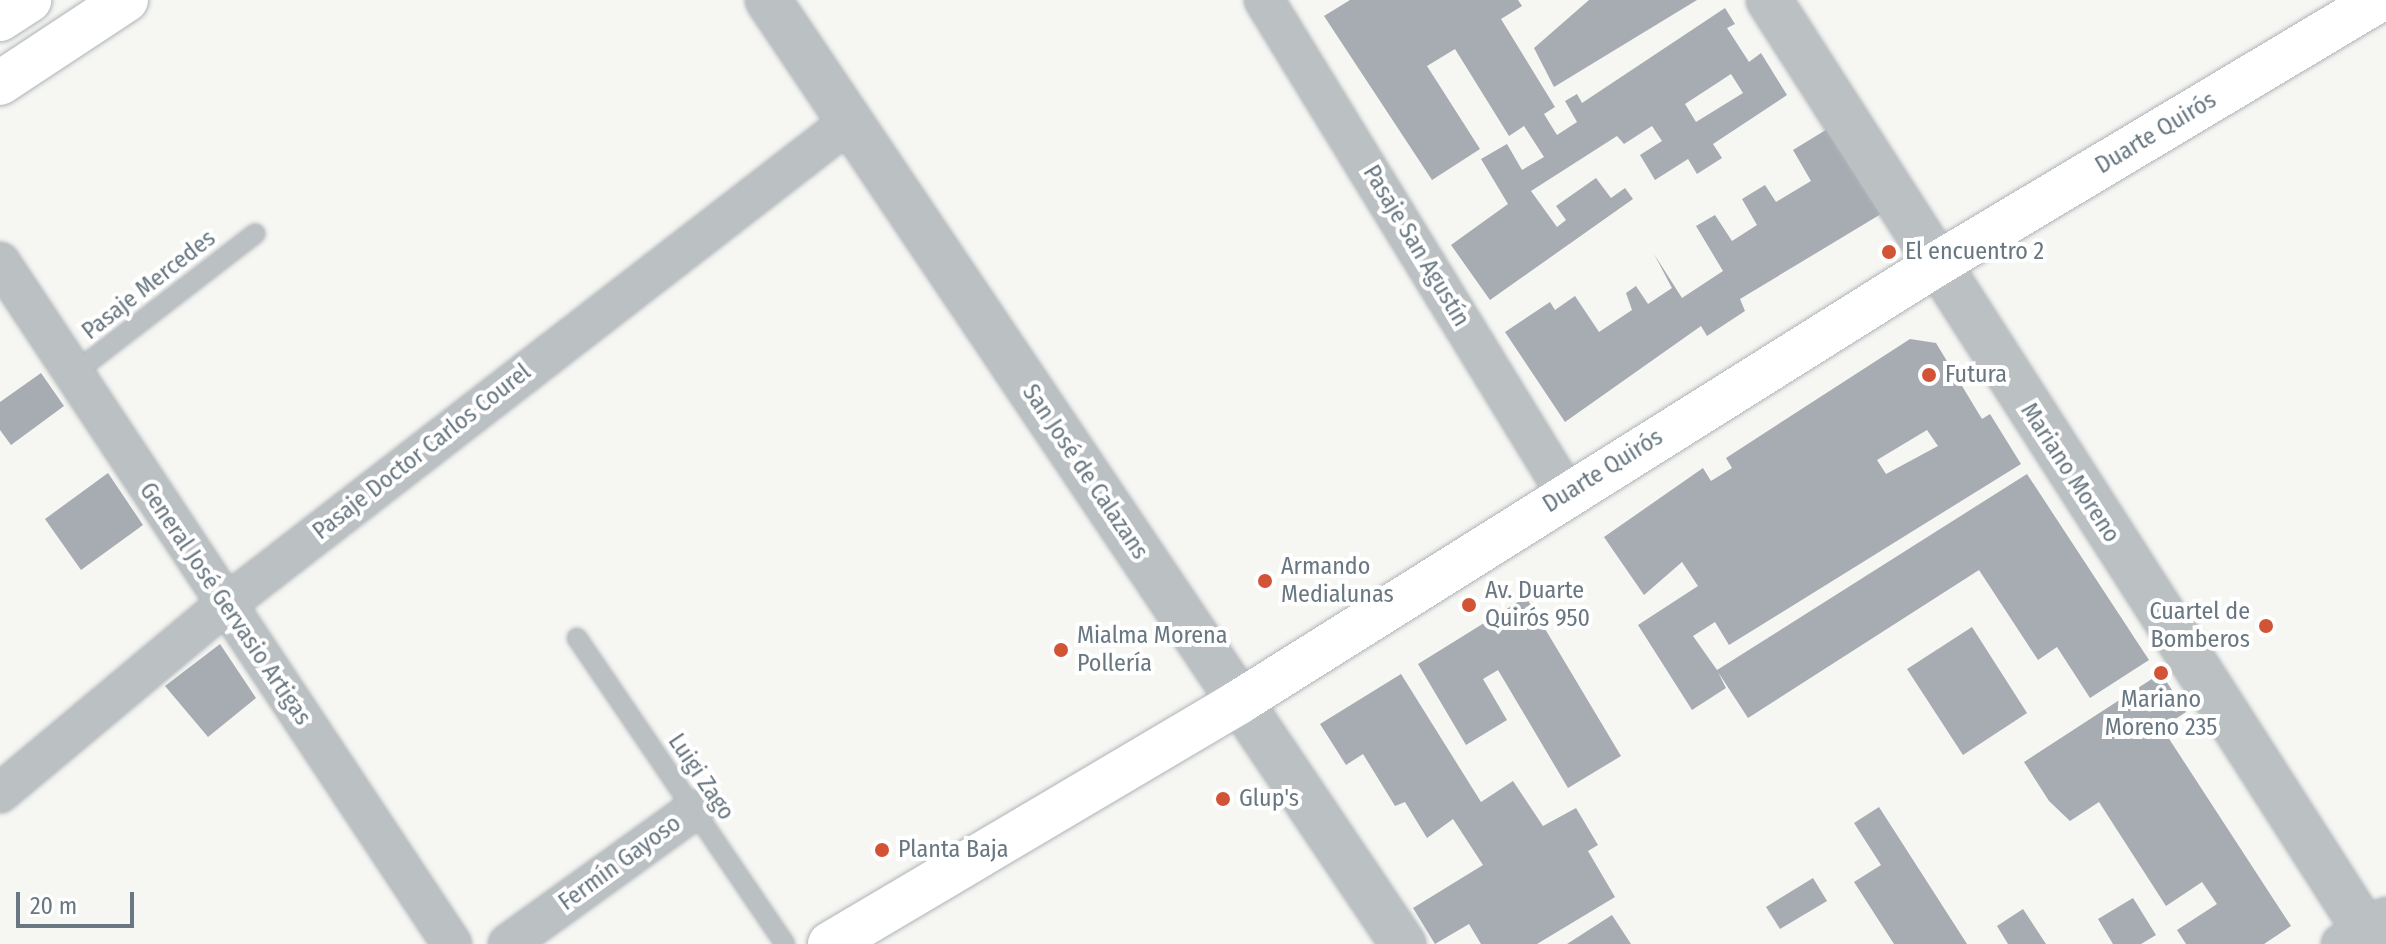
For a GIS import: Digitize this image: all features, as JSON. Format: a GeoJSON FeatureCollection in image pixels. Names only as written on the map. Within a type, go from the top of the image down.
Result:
{"type":"FeatureCollection","features":[{"type":"Feature","properties":{"kind":"main road"},"geometry":{"type":"LineString","coordinates":[[0,19],[29,0]]}},
{"type":"Feature","properties":{"kind":"main road"},"geometry":{"type":"LineString","coordinates":[[0,83],[126,0]]}},
{"type":"Feature","properties":{"kind":"main road","name":"Duarte Quirós"},"geometry":{"type":"LineString","coordinates":[[830,944],[1239,702],[1566,493],[1937,264],[2379,0]]}},
{"type":"Feature","properties":{"kind":"street","name":"San José de Calazans"},"geometry":{"type":"LineString","coordinates":[[768,0],[1403,944]]}},
{"type":"Feature","properties":{"kind":"street","name":"Pasaje San Agustín"},"geometry":{"type":"LineString","coordinates":[[1264,0],[1566,493]]}},
{"type":"Feature","properties":{"kind":"street","name":"Mariano Moreno"},"geometry":{"type":"LineString","coordinates":[[1769,0],[2366,934]]}},
{"type":"Feature","properties":{"kind":"street","name":"Pasaje Doctor Carlos Courel"},"geometry":{"type":"LineString","coordinates":[[0,793],[224,606],[851,121]]}},
{"type":"Feature","properties":{"kind":"street","name":"General José Gervasio Artigas"},"geometry":{"type":"LineString","coordinates":[[0,262],[224,606],[452,944]]}},
{"type":"Feature","properties":{"kind":"street","name":"Fermín Gayoso"},"geometry":{"type":"LineString","coordinates":[[508,944],[694,810]]}},
{"type":"Feature","properties":{"kind":"lane","name":"Pasaje Mercedes"},"geometry":{"type":"LineString","coordinates":[[73,374],[255,234]]}},
{"type":"Feature","properties":{"kind":"lane","name":"Luigi Zago"},"geometry":{"type":"LineString","coordinates":[[577,638],[785,944]]}},
{"type":"Feature","properties":{"kind":"building"},"geometry":{"type":"Polygon","coordinates":[[[1350,0],[1518,0],[1522,6],[1501,19],[1555,107],[1544,114],[1557,135],[1577,122],[1565,101],[1577,94],[1582,103],[1725,8],[1735,24],[1727,28],[1749,62],[1761,53],[1787,95],[1713,144],[1722,158],[1697,174],[1688,159],[1655,180],[1640,155],[1662,141],[1652,126],[1624,144],[1617,136],[1531,191],[1557,227],[1566,220],[1556,206],[1596,178],[1611,198],[1625,188],[1633,199],[1490,300],[1451,245],[1508,204],[1481,159],[1507,144],[1522,170],[1544,157],[1524,126],[1509,136],[1455,49],[1427,66],[1480,149],[1432,180],[1324,16],[1350,0]],[[1731,74],[1685,104],[1696,122],[1743,93],[1731,74]]]}},
{"type":"Feature","properties":{"kind":"building"},"geometry":{"type":"Polygon","coordinates":[[[1589,0],[1697,0],[1554,87],[1534,48],[1589,0]]]}},
{"type":"Feature","properties":{"kind":"building"},"geometry":{"type":"Polygon","coordinates":[[[1829,128],[1881,214],[1740,299],[1745,311],[1707,336],[1701,326],[1565,422],[1505,332],[1550,302],[1555,310],[1575,296],[1599,332],[1632,310],[1626,293],[1636,286],[1648,304],[1672,288],[1654,254],[1682,298],[1723,271],[1696,226],[1715,215],[1732,241],[1757,225],[1742,199],[1765,185],[1776,202],[1811,181],[1793,150],[1829,128]]]}},
{"type":"Feature","properties":{"kind":"building"},"geometry":{"type":"Polygon","coordinates":[[[1910,339],[1936,343],[1982,419],[1990,414],[2021,464],[1729,645],[1715,622],[1693,636],[1717,670],[2027,474],[2149,660],[2090,698],[2057,647],[2038,660],[1979,570],[1748,718],[1718,672],[1726,688],[1692,710],[1638,625],[1698,586],[1682,562],[1644,595],[1604,537],[1703,468],[1711,481],[1732,468],[1726,458],[1910,339]],[[1927,430],[1877,460],[1886,474],[1938,446],[1927,430]]]}},
{"type":"Feature","properties":{"kind":"building"},"geometry":{"type":"Polygon","coordinates":[[[41,373],[64,406],[11,445],[0,430],[0,402],[41,373]]]}},
{"type":"Feature","properties":{"kind":"building"},"geometry":{"type":"Polygon","coordinates":[[[108,473],[143,525],[81,570],[45,519],[108,473]]]}},
{"type":"Feature","properties":{"kind":"building"},"geometry":{"type":"Polygon","coordinates":[[[1526,597],[1621,756],[1568,788],[1498,670],[1483,679],[1507,720],[1466,745],[1418,664],[1526,597]]]}},
{"type":"Feature","properties":{"kind":"building"},"geometry":{"type":"Polygon","coordinates":[[[1972,627],[2027,713],[1963,755],[1907,669],[1972,627]]]}},
{"type":"Feature","properties":{"kind":"building"},"geometry":{"type":"Polygon","coordinates":[[[220,644],[256,698],[208,737],[165,686],[220,644]]]}},
{"type":"Feature","properties":{"kind":"building"},"geometry":{"type":"Polygon","coordinates":[[[2161,673],[2186,712],[2162,728],[2291,926],[2264,944],[2186,944],[2177,930],[2217,904],[2202,882],[2166,906],[2099,802],[2070,821],[2049,801],[2024,762],[2161,673]]]}},
{"type":"Feature","properties":{"kind":"building"},"geometry":{"type":"Polygon","coordinates":[[[1401,674],[1481,802],[1513,781],[1543,826],[1576,808],[1598,845],[1588,851],[1615,897],[1537,944],[1481,944],[1469,924],[1435,944],[1413,908],[1483,865],[1453,819],[1427,838],[1405,802],[1395,806],[1363,754],[1346,765],[1320,724],[1401,674]]]}},
{"type":"Feature","properties":{"kind":"building"},"geometry":{"type":"Polygon","coordinates":[[[1879,807],[1967,944],[1894,944],[1854,882],[1881,865],[1854,823],[1879,807]]]}},
{"type":"Feature","properties":{"kind":"building"},"geometry":{"type":"Polygon","coordinates":[[[1813,878],[1827,901],[1780,929],[1766,907],[1813,878]]]}},
{"type":"Feature","properties":{"kind":"building"},"geometry":{"type":"Polygon","coordinates":[[[2133,898],[2156,935],[2141,944],[2113,944],[2098,919],[2133,898]]]}},
{"type":"Feature","properties":{"kind":"building"},"geometry":{"type":"Polygon","coordinates":[[[2023,909],[2046,944],[2008,944],[1997,926],[2023,909]]]}},
{"type":"Feature","properties":{"kind":"building"},"geometry":{"type":"Polygon","coordinates":[[[1612,915],[1631,944],[1567,944],[1612,915]]]}},
{"type":"Feature","properties":{"kind":"place","name":"El encuentro 2"},"geometry":{"type":"Point","coordinates":[1889,252]}},
{"type":"Feature","properties":{"kind":"place","name":"Futura"},"geometry":{"type":"Point","coordinates":[1929,375]}},
{"type":"Feature","properties":{"kind":"place","name":"Armando Medialunas"},"geometry":{"type":"Point","coordinates":[1265,581]}},
{"type":"Feature","properties":{"kind":"place","name":"Av. Duarte Quirós 950"},"geometry":{"type":"Point","coordinates":[1469,605]}},
{"type":"Feature","properties":{"kind":"place","name":"Cuartel de Bomberos"},"geometry":{"type":"Point","coordinates":[2266,626]}},
{"type":"Feature","properties":{"kind":"place","name":"Mialma Morena Pollería"},"geometry":{"type":"Point","coordinates":[1061,650]}},
{"type":"Feature","properties":{"kind":"place","name":"Mariano Moreno 235"},"geometry":{"type":"Point","coordinates":[2161,673]}},
{"type":"Feature","properties":{"kind":"place","name":"Glup's"},"geometry":{"type":"Point","coordinates":[1223,799]}},
{"type":"Feature","properties":{"kind":"place","name":"Planta Baja"},"geometry":{"type":"Point","coordinates":[882,850]}}]}
